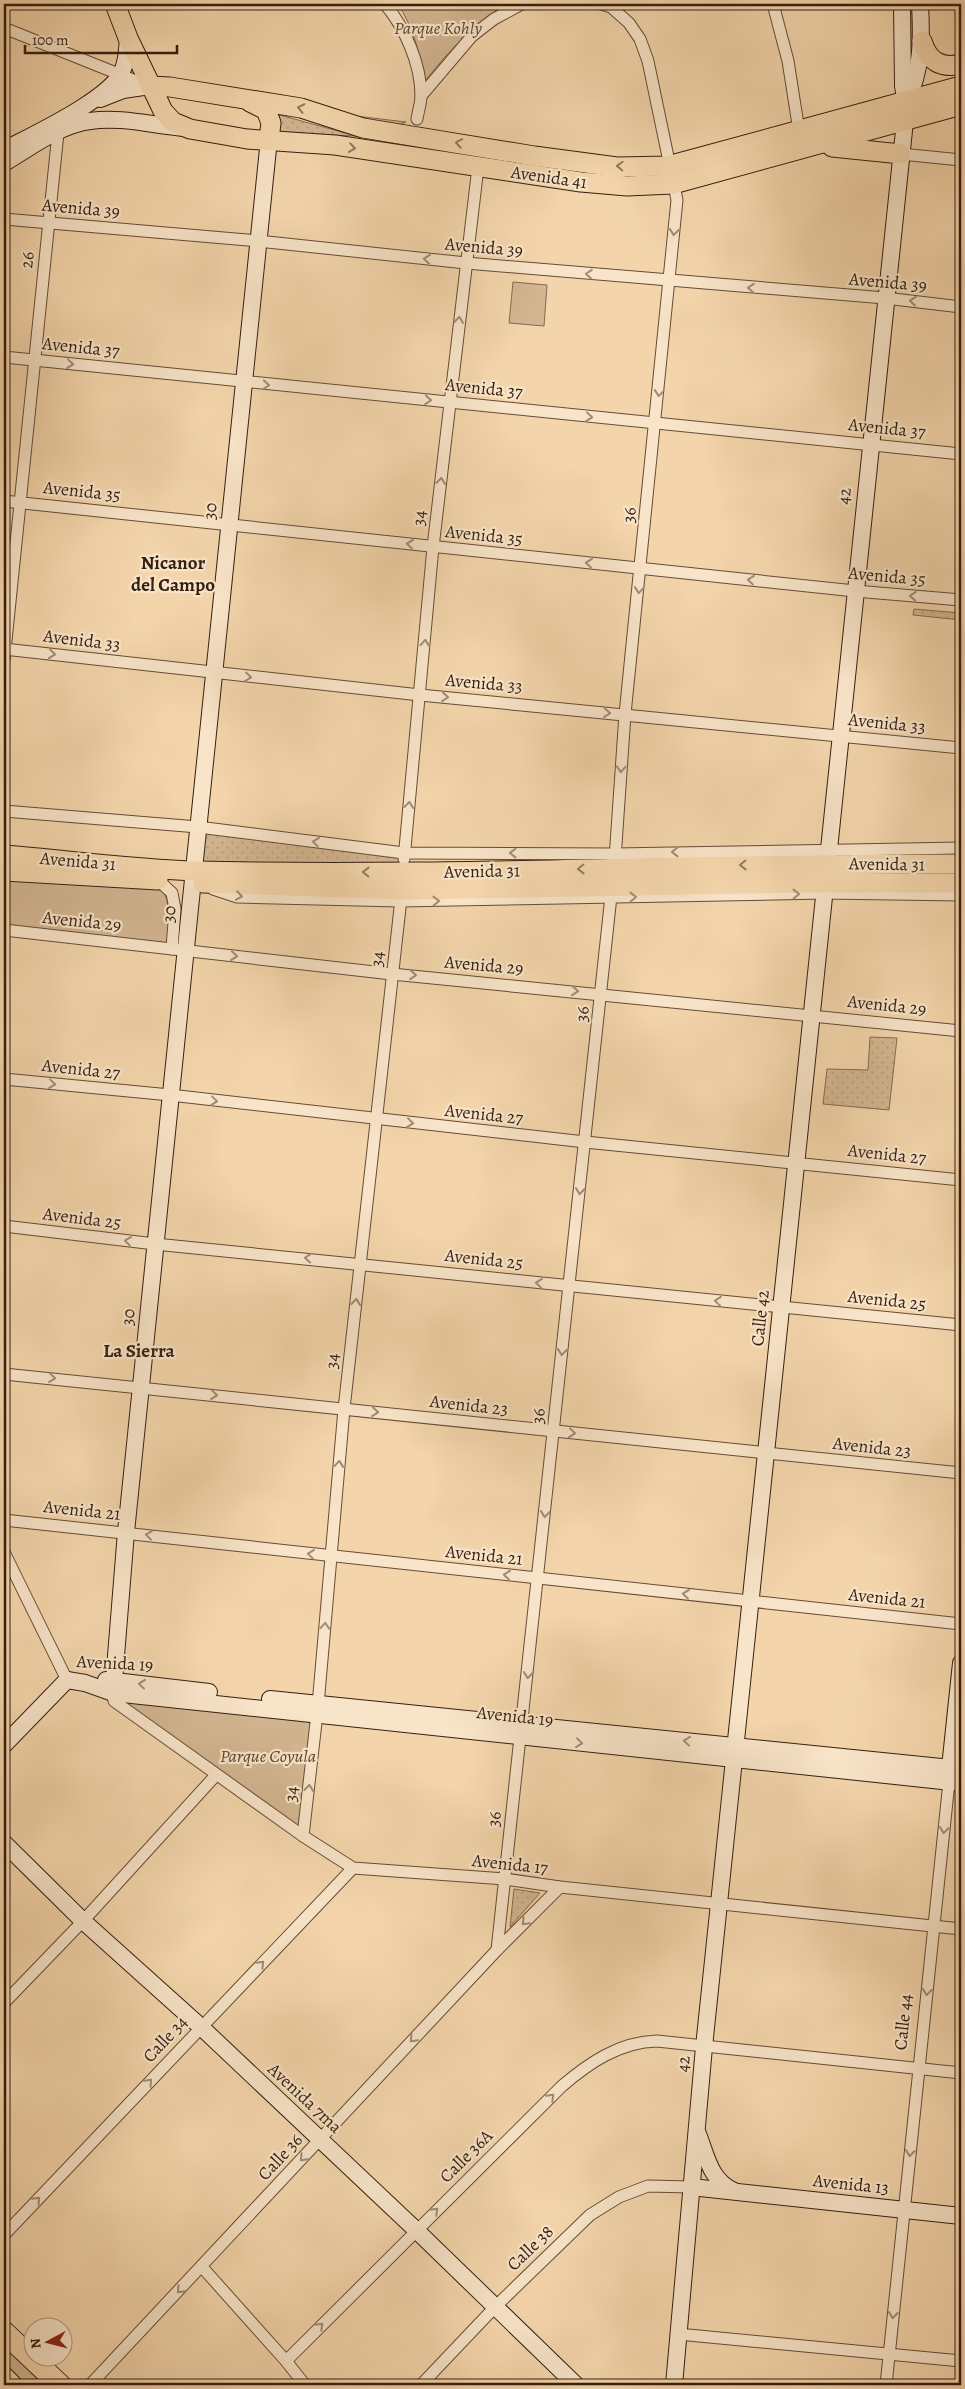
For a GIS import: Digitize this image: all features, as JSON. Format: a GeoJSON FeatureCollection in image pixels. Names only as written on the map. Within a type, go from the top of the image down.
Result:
{"type":"FeatureCollection","features":[{"type":"Feature","properties":{"kind":"highway"},"geometry":{"type":"LineString","coordinates":[[4,2332],[60,2385]]}},
{"type":"Feature","properties":{"kind":"highway"},"geometry":{"type":"LineString","coordinates":[[4,2378],[11,2385]]}},
{"type":"Feature","properties":{"kind":"main road"},"geometry":{"type":"LineString","coordinates":[[115,4],[131,45],[167,117],[185,127]]}},
{"type":"Feature","properties":{"kind":"main road"},"geometry":{"type":"LineString","coordinates":[[902,4],[905,112]]}},
{"type":"Feature","properties":{"kind":"main road"},"geometry":{"type":"LineString","coordinates":[[905,112],[918,75],[922,41],[920,4]]}},
{"type":"Feature","properties":{"kind":"main road"},"geometry":{"type":"LineString","coordinates":[[922,41],[926,54],[941,65],[950,67],[961,64]]}},
{"type":"Feature","properties":{"kind":"main road"},"geometry":{"type":"LineString","coordinates":[[4,150],[86,104],[105,91],[123,69],[131,45]]}},
{"type":"Feature","properties":{"kind":"main road"},"geometry":{"type":"LineString","coordinates":[[131,45],[170,86]]}},
{"type":"Feature","properties":{"kind":"main road"},"geometry":{"type":"LineString","coordinates":[[86,104],[123,90],[150,86]]}},
{"type":"Feature","properties":{"kind":"main road","name":"Avenida 41"},"geometry":{"type":"LineString","coordinates":[[150,86],[170,86],[242,100],[301,108],[363,128],[397,132],[534,156],[671,175],[799,131],[905,112],[961,105]]}},
{"type":"Feature","properties":{"kind":"main road","name":"Avenida 41"},"geometry":{"type":"LineString","coordinates":[[185,127],[247,139],[335,145],[582,182],[627,186],[671,175],[808,148],[905,112],[961,86]]}},
{"type":"Feature","properties":{"kind":"main road"},"geometry":{"type":"LineString","coordinates":[[185,127],[171,112],[173,100],[183,93],[195,92]]}},
{"type":"Feature","properties":{"kind":"main road"},"geometry":{"type":"LineString","coordinates":[[242,100],[266,110],[271,123],[269,139]]}},
{"type":"Feature","properties":{"kind":"main road","name":"42"},"geometry":{"type":"LineString","coordinates":[[825,888],[869,444],[905,112]]}},
{"type":"Feature","properties":{"kind":"main road"},"geometry":{"type":"LineString","coordinates":[[4,163],[58,132],[92,120],[126,121],[185,127]]}},
{"type":"Feature","properties":{"kind":"main road","name":"30"},"geometry":{"type":"LineString","coordinates":[[114,1687],[126,1532],[170,1096],[179,949],[192,877],[198,827],[269,139]]}},
{"type":"Feature","properties":{"kind":"main road"},"geometry":{"type":"LineString","coordinates":[[808,148],[847,147],[901,154]]}},
{"type":"Feature","properties":{"kind":"main road","name":"Avenida 31"},"geometry":{"type":"LineString","coordinates":[[4,855],[192,877],[402,888],[613,877],[828,856],[961,864]]}},
{"type":"Feature","properties":{"kind":"main road","name":"Avenida 31"},"geometry":{"type":"LineString","coordinates":[[4,871],[158,880],[192,877]]}},
{"type":"Feature","properties":{"kind":"main road","name":"Avenida 31"},"geometry":{"type":"LineString","coordinates":[[613,877],[825,888],[961,883]]}},
{"type":"Feature","properties":{"kind":"main road","name":"Calle 42"},"geometry":{"type":"LineString","coordinates":[[735,1752],[825,888]]}},
{"type":"Feature","properties":{"kind":"main road","name":"Calle 44"},"geometry":{"type":"LineString","coordinates":[[955,1776],[956,1718],[961,1663]]}},
{"type":"Feature","properties":{"kind":"main road"},"geometry":{"type":"LineString","coordinates":[[4,1745],[67,1680]]}},
{"type":"Feature","properties":{"kind":"main road","name":"Avenida 19"},"geometry":{"type":"LineString","coordinates":[[67,1680],[318,1710],[955,1776]]}},
{"type":"Feature","properties":{"kind":"main road"},"geometry":{"type":"LineString","coordinates":[[956,1718],[961,1735]]}},
{"type":"Feature","properties":{"kind":"main road","name":"42"},"geometry":{"type":"LineString","coordinates":[[674,2385],[696,2130],[735,1752]]}},
{"type":"Feature","properties":{"kind":"main road","name":"Avenida 7ma"},"geometry":{"type":"LineString","coordinates":[[4,1844],[83,1921],[201,2026],[576,2385]]}},
{"type":"Feature","properties":{"kind":"main road"},"geometry":{"type":"LineString","coordinates":[[696,2130],[714,2175],[723,2186],[736,2192]]}},
{"type":"Feature","properties":{"kind":"main road","name":"Avenida 13"},"geometry":{"type":"LineString","coordinates":[[691,2187],[961,2216]]}},
{"type":"Feature","properties":{"kind":"street"},"geometry":{"type":"LineString","coordinates":[[385,4],[395,16],[407,39],[416,65],[422,96],[417,119],[397,132]]}},
{"type":"Feature","properties":{"kind":"street"},"geometry":{"type":"LineString","coordinates":[[422,96],[472,36],[494,19],[522,4]]}},
{"type":"Feature","properties":{"kind":"street","name":"36"},"geometry":{"type":"LineString","coordinates":[[497,1950],[602,993],[625,714],[656,424],[677,200],[664,146],[648,61],[640,39],[623,18],[611,7],[601,4]]}},
{"type":"Feature","properties":{"kind":"street"},"geometry":{"type":"LineString","coordinates":[[773,4],[788,61],[799,131]]}},
{"type":"Feature","properties":{"kind":"street"},"geometry":{"type":"LineString","coordinates":[[4,28],[119,76],[150,86]]}},
{"type":"Feature","properties":{"kind":"street"},"geometry":{"type":"LineString","coordinates":[[417,119],[432,138]]}},
{"type":"Feature","properties":{"kind":"street","name":"26"},"geometry":{"type":"LineString","coordinates":[[4,653],[58,132]]}},
{"type":"Feature","properties":{"kind":"street"},"geometry":{"type":"LineString","coordinates":[[901,154],[961,160]]}},
{"type":"Feature","properties":{"kind":"street","name":"34"},"geometry":{"type":"LineString","coordinates":[[303,1836],[318,1710],[344,1409],[402,888],[433,547],[478,167]]}},
{"type":"Feature","properties":{"kind":"street","name":"Avenida 39"},"geometry":{"type":"LineString","coordinates":[[4,219],[258,241],[466,263],[885,298],[961,307]]}},
{"type":"Feature","properties":{"kind":"street","name":"Avenida 37"},"geometry":{"type":"LineString","coordinates":[[4,357],[244,383],[961,454]]}},
{"type":"Feature","properties":{"kind":"street","name":"Avenida 35"},"geometry":{"type":"LineString","coordinates":[[4,501],[855,591],[961,600]]}},
{"type":"Feature","properties":{"kind":"street","name":"Avenida 33"},"geometry":{"type":"LineString","coordinates":[[4,653],[961,748]]}},
{"type":"Feature","properties":{"kind":"street","name":"Avenida 31"},"geometry":{"type":"LineString","coordinates":[[4,811],[198,827],[613,877]]}},
{"type":"Feature","properties":{"kind":"street","name":"Avenida 31"},"geometry":{"type":"LineString","coordinates":[[828,856],[961,848]]}},
{"type":"Feature","properties":{"kind":"street","name":"Avenida 31"},"geometry":{"type":"LineString","coordinates":[[192,877],[237,897],[613,877]]}},
{"type":"Feature","properties":{"kind":"street"},"geometry":{"type":"LineString","coordinates":[[158,880],[172,894],[179,949]]}},
{"type":"Feature","properties":{"kind":"street","name":"Avenida 31"},"geometry":{"type":"LineString","coordinates":[[825,888],[961,895]]}},
{"type":"Feature","properties":{"kind":"street","name":"Avenida 29"},"geometry":{"type":"LineString","coordinates":[[4,930],[392,974],[812,1014],[961,1031]]}},
{"type":"Feature","properties":{"kind":"street","name":"Avenida 27"},"geometry":{"type":"LineString","coordinates":[[4,1079],[585,1142],[961,1180]]}},
{"type":"Feature","properties":{"kind":"street","name":"Avenida 25"},"geometry":{"type":"LineString","coordinates":[[4,1226],[155,1244],[360,1263],[961,1325]]}},
{"type":"Feature","properties":{"kind":"street","name":"Avenida 23"},"geometry":{"type":"LineString","coordinates":[[4,1374],[961,1473]]}},
{"type":"Feature","properties":{"kind":"street","name":"Avenida 21"},"geometry":{"type":"LineString","coordinates":[[4,1520],[961,1624]]}},
{"type":"Feature","properties":{"kind":"street"},"geometry":{"type":"LineString","coordinates":[[4,1552],[67,1680]]}},
{"type":"Feature","properties":{"kind":"street","name":"Avenida 17"},"geometry":{"type":"LineString","coordinates":[[114,1687],[114,1701],[303,1836],[353,1868],[505,1879],[560,1887],[961,1929]]}},
{"type":"Feature","properties":{"kind":"street"},"geometry":{"type":"LineString","coordinates":[[4,2003],[83,1921],[216,1775]]}},
{"type":"Feature","properties":{"kind":"street","name":"Calle 44"},"geometry":{"type":"LineString","coordinates":[[886,2385],[934,1926],[955,1776]]}},
{"type":"Feature","properties":{"kind":"street","name":"Calle 34"},"geometry":{"type":"LineString","coordinates":[[4,2235],[353,1868]]}},
{"type":"Feature","properties":{"kind":"street","name":"Calle 36"},"geometry":{"type":"LineString","coordinates":[[90,2385],[497,1950],[560,1887]]}},
{"type":"Feature","properties":{"kind":"street","name":"Calle 36A"},"geometry":{"type":"LineString","coordinates":[[286,2361],[562,2086],[592,2062],[630,2045],[644,2041],[961,2072]]}},
{"type":"Feature","properties":{"kind":"street","name":"Calle 38"},"geometry":{"type":"LineString","coordinates":[[422,2385],[495,2307],[590,2214],[619,2197],[648,2186],[691,2187]]}},
{"type":"Feature","properties":{"kind":"street"},"geometry":{"type":"LineString","coordinates":[[202,2267],[305,2385]]}},
{"type":"Feature","properties":{"kind":"street"},"geometry":{"type":"LineString","coordinates":[[678,2334],[961,2361]]}},
{"type":"Feature","properties":{"kind":"green space","name":"Parque Kohly"},"geometry":{"type":"Polygon","coordinates":[[[398,4],[507,4],[463,38],[425,81],[415,41],[408,22],[398,4]]]}},
{"type":"Feature","properties":{"kind":"green space"},"geometry":{"type":"Polygon","coordinates":[[[908,4],[914,4],[916,28],[909,82],[908,4]]]}},
{"type":"Feature","properties":{"kind":"green space"},"geometry":{"type":"Polygon","coordinates":[[[280,115],[356,136],[285,133],[280,131],[277,126],[277,119],[280,115]]]}},
{"type":"Feature","properties":{"kind":"green space"},"geometry":{"type":"Polygon","coordinates":[[[347,115],[406,122],[394,127],[347,115]]]}},
{"type":"Feature","properties":{"kind":"green space"},"geometry":{"type":"Polygon","coordinates":[[[513,282],[547,285],[544,326],[509,323],[513,282]]]}},
{"type":"Feature","properties":{"kind":"green space"},"geometry":{"type":"Polygon","coordinates":[[[914,609],[961,613],[961,620],[913,615],[914,609]]]}},
{"type":"Feature","properties":{"kind":"green space"},"geometry":{"type":"Polygon","coordinates":[[[198,827],[402,853],[403,873],[193,871],[198,827]]]}},
{"type":"Feature","properties":{"kind":"green space"},"geometry":{"type":"Polygon","coordinates":[[[4,871],[158,880],[167,900],[172,949],[4,930],[4,871]]]}},
{"type":"Feature","properties":{"kind":"green space"},"geometry":{"type":"Polygon","coordinates":[[[870,1037],[897,1038],[889,1110],[823,1104],[827,1069],[868,1070],[870,1037]]]}},
{"type":"Feature","properties":{"kind":"green space","name":"Parque Coyula"},"geometry":{"type":"Polygon","coordinates":[[[130,1702],[314,1722],[300,1829],[129,1707],[130,1702]]]}},
{"type":"Feature","properties":{"kind":"green space"},"geometry":{"type":"Polygon","coordinates":[[[514,1889],[540,1893],[510,1927],[514,1889]]]}},
{"type":"Feature","properties":{"kind":"green space"},"geometry":{"type":"Polygon","coordinates":[[[4,2343],[22,2359],[22,2366],[29,2366],[50,2385],[21,2385],[4,2369],[4,2343]]]}},
{"type":"Feature","properties":{"kind":"district","name":"Nicanor del Campo"},"geometry":{"type":"Point","coordinates":[173,573]}},
{"type":"Feature","properties":{"kind":"district","name":"La Sierra"},"geometry":{"type":"Point","coordinates":[139,1350]}}]}
